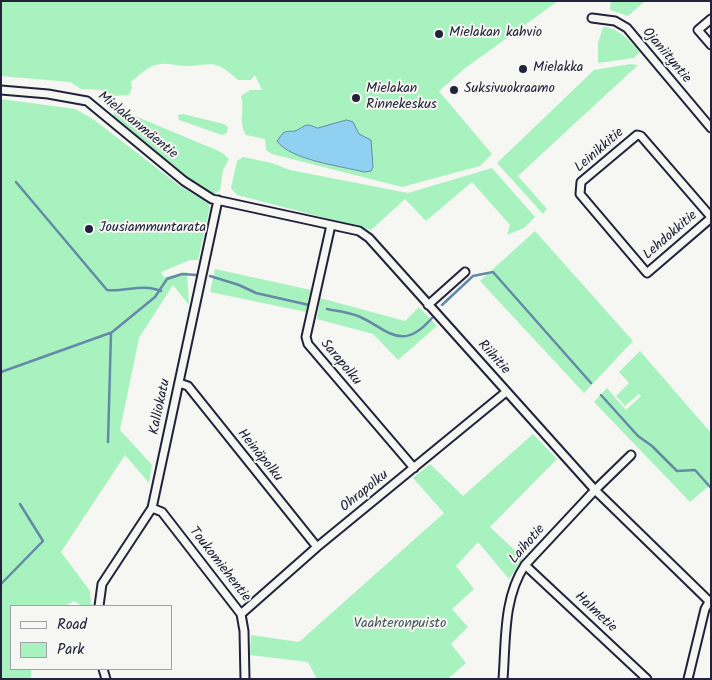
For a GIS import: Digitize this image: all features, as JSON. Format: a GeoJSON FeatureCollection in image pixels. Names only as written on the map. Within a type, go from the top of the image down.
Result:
{"type":"FeatureCollection","features":[{"type":"Feature","properties":{"kind":"street","name":"Ojaniityntie"},"geometry":{"type":"LineString","coordinates":[[592,18],[615,20],[627,28],[711,128]]}},
{"type":"Feature","properties":{"kind":"street"},"geometry":{"type":"LineString","coordinates":[[711,19],[698,30],[711,45]]}},
{"type":"Feature","properties":{"kind":"street","name":"Mielakanmäentie"},"geometry":{"type":"LineString","coordinates":[[1,90],[48,94],[87,101],[184,181],[212,199],[218,200]]}},
{"type":"Feature","properties":{"kind":"street","name":"Leinikkitie"},"geometry":{"type":"LineString","coordinates":[[647,273],[580,194],[581,182],[637,135],[641,136],[711,217]]}},
{"type":"Feature","properties":{"kind":"street","name":"Riihitie"},"geometry":{"type":"LineString","coordinates":[[218,200],[359,232],[369,238],[595,490],[710,603]]}},
{"type":"Feature","properties":{"kind":"street","name":"Kalliokatu"},"geometry":{"type":"LineString","coordinates":[[99,605],[102,584],[152,508],[218,200]]}},
{"type":"Feature","properties":{"kind":"street","name":"Lehdokkitie"},"geometry":{"type":"LineString","coordinates":[[647,273],[711,217]]}},
{"type":"Feature","properties":{"kind":"street","name":"Sarapolku"},"geometry":{"type":"LineString","coordinates":[[331,225],[306,337],[308,344],[414,468]]}},
{"type":"Feature","properties":{"kind":"street"},"geometry":{"type":"LineString","coordinates":[[428,305],[465,272]]}},
{"type":"Feature","properties":{"kind":"street","name":"Heinäpolku"},"geometry":{"type":"LineString","coordinates":[[179,383],[188,386],[317,547]]}},
{"type":"Feature","properties":{"kind":"street","name":"Ohrapolku"},"geometry":{"type":"LineString","coordinates":[[241,614],[317,547],[506,392]]}},
{"type":"Feature","properties":{"kind":"street","name":"Laihotie"},"geometry":{"type":"LineString","coordinates":[[503,679],[511,595],[515,581],[525,565],[595,490],[631,455]]}},
{"type":"Feature","properties":{"kind":"street","name":"Toukomiehentie"},"geometry":{"type":"LineString","coordinates":[[152,508],[162,512],[241,614],[244,631],[245,679]]}},
{"type":"Feature","properties":{"kind":"street","name":"Halmetie"},"geometry":{"type":"LineString","coordinates":[[525,565],[648,679]]}},
{"type":"Feature","properties":{"kind":"street"},"geometry":{"type":"LineString","coordinates":[[688,679],[705,609],[710,603]]}},
{"type":"Feature","properties":{"kind":"green space","name":"Mielakan Rinnekeskus"},"geometry":{"type":"Polygon","coordinates":[[[1,1],[558,1],[464,69],[439,91],[492,154],[480,166],[402,187],[272,154],[266,150],[265,139],[246,135],[242,125],[241,96],[250,90],[262,90],[255,75],[251,80],[238,80],[217,65],[184,66],[161,64],[148,68],[131,82],[132,88],[129,95],[111,96],[105,90],[81,89],[70,82],[1,76],[1,1]]]}},
{"type":"Feature","properties":{"kind":"green space"},"geometry":{"type":"Polygon","coordinates":[[[611,1],[645,1],[628,16],[610,10],[611,1]]]}},
{"type":"Feature","properties":{"kind":"green space"},"geometry":{"type":"Polygon","coordinates":[[[603,27],[619,32],[640,52],[634,58],[598,63],[598,43],[603,27]]]}},
{"type":"Feature","properties":{"kind":"green space"},"geometry":{"type":"Polygon","coordinates":[[[631,64],[638,65],[518,176],[547,209],[543,214],[497,163],[594,70],[631,64]]]}},
{"type":"Feature","properties":{"kind":"green space"},"geometry":{"type":"Polygon","coordinates":[[[1,99],[75,109],[93,119],[180,186],[208,203],[210,207],[198,260],[190,260],[161,272],[164,277],[187,272],[189,305],[173,285],[139,338],[120,430],[152,465],[149,483],[125,455],[61,552],[90,591],[91,605],[80,605],[74,601],[67,605],[10,605],[10,670],[31,670],[31,679],[1,679],[1,99]]]}},
{"type":"Feature","properties":{"kind":"green space"},"geometry":{"type":"Polygon","coordinates":[[[116,108],[221,152],[229,159],[223,170],[220,190],[212,196],[194,185],[113,115],[116,108]]]}},
{"type":"Feature","properties":{"kind":"green space"},"geometry":{"type":"Polygon","coordinates":[[[183,114],[224,124],[228,127],[227,133],[222,135],[179,120],[178,115],[183,114]]]}},
{"type":"Feature","properties":{"kind":"green space"},"geometry":{"type":"Polygon","coordinates":[[[243,157],[272,163],[290,170],[408,193],[492,168],[535,217],[524,228],[507,235],[510,225],[472,182],[426,221],[405,199],[371,230],[237,195],[231,188],[237,161],[243,157]]]}},
{"type":"Feature","properties":{"kind":"green space"},"geometry":{"type":"Polygon","coordinates":[[[535,231],[633,341],[584,393],[480,281],[535,231]]]}},
{"type":"Feature","properties":{"kind":"green space"},"geometry":{"type":"Polygon","coordinates":[[[215,269],[311,290],[306,312],[210,292],[215,269]]]}},
{"type":"Feature","properties":{"kind":"green space"},"geometry":{"type":"Polygon","coordinates":[[[320,298],[405,321],[419,307],[437,326],[398,360],[373,334],[317,319],[320,298]]]}},
{"type":"Feature","properties":{"kind":"green space"},"geometry":{"type":"Polygon","coordinates":[[[640,351],[711,433],[711,484],[690,502],[594,402],[607,388],[626,410],[641,396],[639,394],[625,406],[616,396],[629,383],[619,372],[640,351]]]}},
{"type":"Feature","properties":{"kind":"green space","name":"Vaahteronpuisto"},"geometry":{"type":"Polygon","coordinates":[[[533,434],[557,459],[490,527],[523,558],[509,579],[478,542],[456,566],[474,589],[452,609],[468,627],[451,644],[466,663],[448,679],[317,679],[308,662],[250,655],[251,635],[299,642],[444,513],[413,478],[430,464],[463,496],[533,434]]]}},
{"type":"Feature","properties":{"kind":"water"},"geometry":{"type":"Polygon","coordinates":[[[347,120],[353,122],[359,134],[371,140],[373,167],[371,171],[364,172],[304,158],[284,148],[277,141],[283,133],[295,131],[306,125],[317,128],[347,120]]]}},
{"type":"Feature","properties":{"kind":"waterway"},"geometry":{"type":"LineString","coordinates":[[16,182],[107,290],[148,288],[161,291]]}},
{"type":"Feature","properties":{"kind":"waterway"},"geometry":{"type":"LineString","coordinates":[[442,305],[473,276],[493,272],[591,383]]}},
{"type":"Feature","properties":{"kind":"waterway"},"geometry":{"type":"LineString","coordinates":[[108,442],[111,333],[155,297],[167,279],[182,274],[196,275]]}},
{"type":"Feature","properties":{"kind":"waterway"},"geometry":{"type":"LineString","coordinates":[[210,276],[239,285],[256,293],[309,305]]}},
{"type":"Feature","properties":{"kind":"waterway"},"geometry":{"type":"LineString","coordinates":[[327,309],[358,316],[394,335],[403,336],[411,335],[421,329],[432,318]]}},
{"type":"Feature","properties":{"kind":"waterway"},"geometry":{"type":"LineString","coordinates":[[1,372],[110,333]]}},
{"type":"Feature","properties":{"kind":"waterway"},"geometry":{"type":"LineString","coordinates":[[601,395],[638,436],[652,446],[677,471],[695,470],[711,488]]}},
{"type":"Feature","properties":{"kind":"waterway"},"geometry":{"type":"LineString","coordinates":[[1,584],[43,541],[20,504]]}},
{"type":"Feature","properties":{"kind":"place","name":"Mielakan kahvio"},"geometry":{"type":"Point","coordinates":[439,34]}},
{"type":"Feature","properties":{"kind":"place","name":"Mielakka"},"geometry":{"type":"Point","coordinates":[523,69]}},
{"type":"Feature","properties":{"kind":"place","name":"Suksivuokraamo"},"geometry":{"type":"Point","coordinates":[454,90]}},
{"type":"Feature","properties":{"kind":"place","name":"Mielakan Rinnekeskus"},"geometry":{"type":"Point","coordinates":[356,98]}},
{"type":"Feature","properties":{"kind":"place","name":"Jousiammuntarata"},"geometry":{"type":"Point","coordinates":[89,229]}}]}
